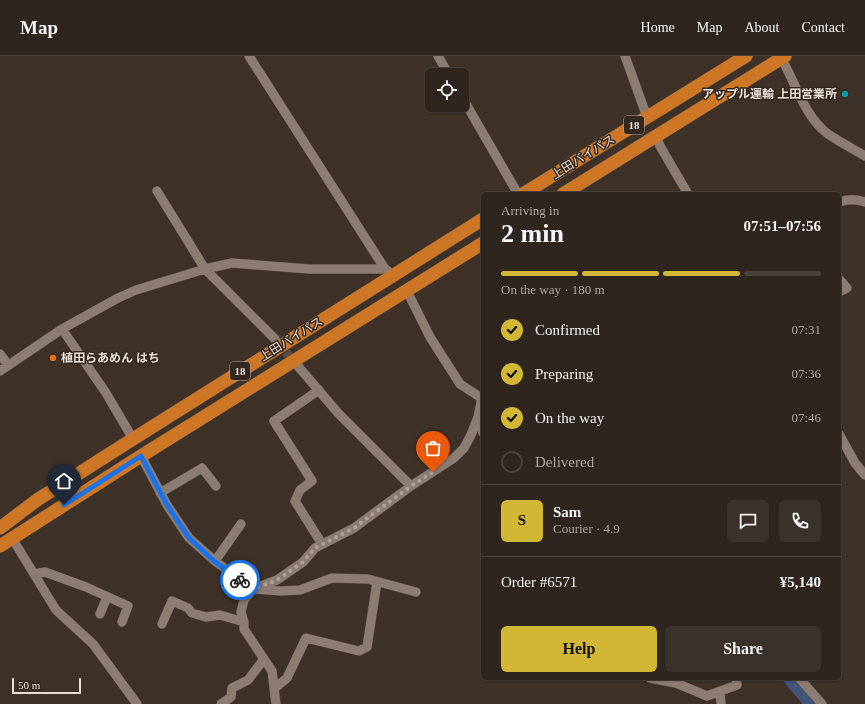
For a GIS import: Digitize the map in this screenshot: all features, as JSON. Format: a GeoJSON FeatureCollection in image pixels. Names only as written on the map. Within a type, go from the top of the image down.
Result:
{"type":"FeatureCollection","features":[{"type":"Feature","properties":{"kind":"highway","name":"上田バイパス"},"geometry":{"type":"LineString","coordinates":[[526,192],[746,56]]}},
{"type":"Feature","properties":{"kind":"highway","name":"上田バイパス"},"geometry":{"type":"LineString","coordinates":[[566,192],[783,57]]}},
{"type":"Feature","properties":{"kind":"highway","name":"上田バイパス"},"geometry":{"type":"LineString","coordinates":[[0,528],[37,500],[388,272],[481,220]]}},
{"type":"Feature","properties":{"kind":"highway","name":"上田バイパス"},"geometry":{"type":"LineString","coordinates":[[0,546],[141,456],[481,245]]}},
{"type":"Feature","properties":{"kind":"street"},"geometry":{"type":"LineString","coordinates":[[249,56],[388,272]]}},
{"type":"Feature","properties":{"kind":"street"},"geometry":{"type":"LineString","coordinates":[[438,56],[445,68]]}},
{"type":"Feature","properties":{"kind":"street"},"geometry":{"type":"LineString","coordinates":[[625,56],[647,117]]}},
{"type":"Feature","properties":{"kind":"street"},"geometry":{"type":"LineString","coordinates":[[783,57],[807,108],[815,120],[827,133],[865,156]]}},
{"type":"Feature","properties":{"kind":"street"},"geometry":{"type":"LineString","coordinates":[[469,109],[517,192]]}},
{"type":"Feature","properties":{"kind":"street"},"geometry":{"type":"LineString","coordinates":[[656,136],[660,146],[687,192]]}},
{"type":"Feature","properties":{"kind":"street"},"geometry":{"type":"LineString","coordinates":[[157,191],[205,269],[275,339]]}},
{"type":"Feature","properties":{"kind":"street"},"geometry":{"type":"LineString","coordinates":[[841,201],[858,200],[865,202]]}},
{"type":"Feature","properties":{"kind":"street"},"geometry":{"type":"LineString","coordinates":[[0,371],[62,329],[118,298],[136,290],[205,269],[232,263],[310,269],[388,272]]}},
{"type":"Feature","properties":{"kind":"street"},"geometry":{"type":"LineString","coordinates":[[841,281],[847,288],[841,291]]}},
{"type":"Feature","properties":{"kind":"street"},"geometry":{"type":"LineString","coordinates":[[406,291],[430,337],[460,384],[481,397]]}},
{"type":"Feature","properties":{"kind":"street"},"geometry":{"type":"LineString","coordinates":[[62,329],[106,393],[133,439]]}},
{"type":"Feature","properties":{"kind":"street"},"geometry":{"type":"LineString","coordinates":[[0,354],[8,365]]}},
{"type":"Feature","properties":{"kind":"street"},"geometry":{"type":"LineString","coordinates":[[297,365],[338,413],[411,486]]}},
{"type":"Feature","properties":{"kind":"street"},"geometry":{"type":"LineString","coordinates":[[319,390],[274,421],[312,481],[300,490],[294,501],[322,544]]}},
{"type":"Feature","properties":{"kind":"street"},"geometry":{"type":"LineString","coordinates":[[276,704],[272,671],[244,629],[244,622],[241,612],[244,600],[253,589],[277,580],[303,562],[315,548],[354,528],[411,486],[454,458],[464,448],[478,417],[481,406]]}},
{"type":"Feature","properties":{"kind":"street"},"geometry":{"type":"LineString","coordinates":[[478,417],[481,427]]}},
{"type":"Feature","properties":{"kind":"street"},"geometry":{"type":"LineString","coordinates":[[841,438],[855,463],[865,475]]}},
{"type":"Feature","properties":{"kind":"street"},"geometry":{"type":"LineString","coordinates":[[141,456],[167,505],[189,538],[214,561],[253,589],[282,591],[300,590],[332,578],[368,579],[416,592]]}},
{"type":"Feature","properties":{"kind":"street"},"geometry":{"type":"LineString","coordinates":[[160,493],[202,468],[216,486]]}},
{"type":"Feature","properties":{"kind":"street"},"geometry":{"type":"LineString","coordinates":[[214,561],[241,524]]}},
{"type":"Feature","properties":{"kind":"street"},"geometry":{"type":"LineString","coordinates":[[12,538],[56,610],[93,644],[137,704]]}},
{"type":"Feature","properties":{"kind":"street"},"geometry":{"type":"LineString","coordinates":[[34,574],[45,572],[128,606],[122,622]]}},
{"type":"Feature","properties":{"kind":"street"},"geometry":{"type":"LineString","coordinates":[[274,688],[287,678],[306,638],[359,650],[367,647],[377,582]]}},
{"type":"Feature","properties":{"kind":"street"},"geometry":{"type":"LineString","coordinates":[[100,614],[107,597]]}},
{"type":"Feature","properties":{"kind":"street"},"geometry":{"type":"LineString","coordinates":[[162,624],[172,601],[188,608],[192,613],[206,617],[220,615],[244,622]]}},
{"type":"Feature","properties":{"kind":"street"},"geometry":{"type":"LineString","coordinates":[[221,704],[231,697],[232,688],[248,680],[264,659]]}},
{"type":"Feature","properties":{"kind":"street"},"geometry":{"type":"LineString","coordinates":[[660,680],[676,683],[707,696],[737,685],[736,680]]}},
{"type":"Feature","properties":{"kind":"street"},"geometry":{"type":"LineString","coordinates":[[801,680],[822,704]]}},
{"type":"Feature","properties":{"kind":"street"},"geometry":{"type":"LineString","coordinates":[[720,691],[721,704]]}},
{"type":"Feature","properties":{"kind":"waterway"},"geometry":{"type":"LineString","coordinates":[[793,680],[813,704]]}},
{"type":"Feature","properties":{"kind":"tunnel"},"geometry":{"type":"LineString","coordinates":[[277,342],[296,364]]}},
{"type":"Feature","properties":{"kind":"way so far"},"geometry":{"type":"LineString","coordinates":[[240,580],[253,589],[277,580],[303,562],[315,548],[354,528],[411,486],[433,472]]}},
{"type":"Feature","properties":{"kind":"place","name":"アップル運輸 上田営業所"},"geometry":{"type":"Point","coordinates":[845,94]}},
{"type":"Feature","properties":{"kind":"place","name":"植田らあめん はち"},"geometry":{"type":"Point","coordinates":[53,358]}},
{"type":"Feature","properties":{"kind":"route"},"geometry":{"type":"LineString","coordinates":[[64,505],[141,456],[167,505],[189,538],[214,561],[240,580]]}}]}
